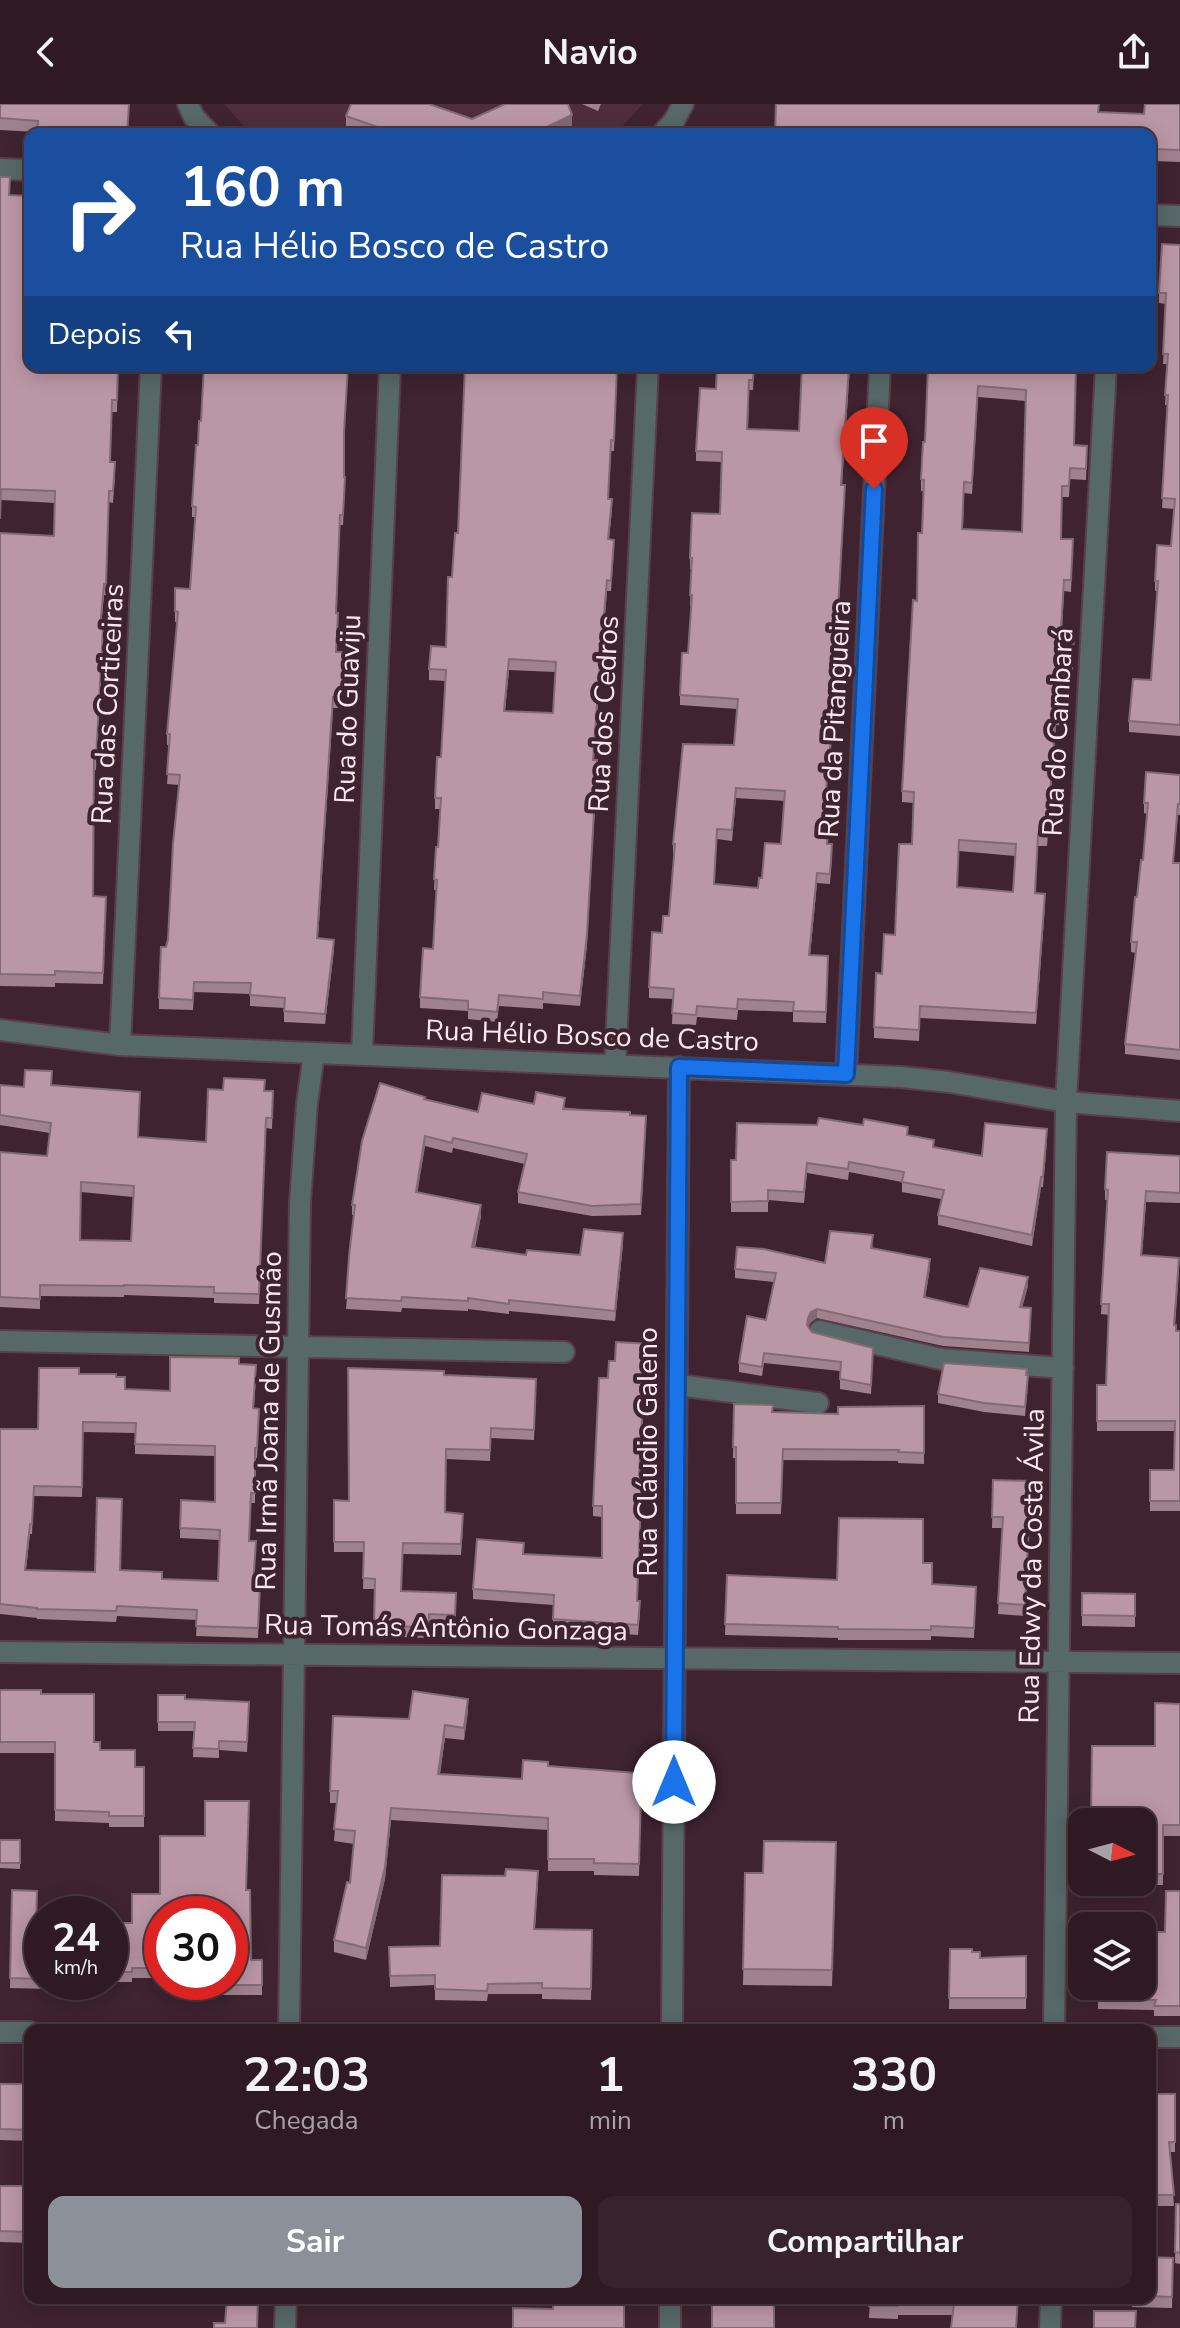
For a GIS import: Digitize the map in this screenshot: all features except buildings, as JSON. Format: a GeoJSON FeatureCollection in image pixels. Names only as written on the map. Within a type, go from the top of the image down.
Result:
{"type":"FeatureCollection","features":[{"type":"Feature","properties":{"kind":"street"},"geometry":{"type":"LineString","coordinates":[[188,104],[204,128]]}},
{"type":"Feature","properties":{"kind":"street"},"geometry":{"type":"LineString","coordinates":[[668,128],[683,104]]}},
{"type":"Feature","properties":{"kind":"street"},"geometry":{"type":"LineString","coordinates":[[0,169],[24,170]]}},
{"type":"Feature","properties":{"kind":"street"},"geometry":{"type":"LineString","coordinates":[[1156,215],[1180,216]]}},
{"type":"Feature","properties":{"kind":"street","name":"Rua das Corticeiras"},"geometry":{"type":"LineString","coordinates":[[120,1045],[151,372]]}},
{"type":"Feature","properties":{"kind":"street","name":"Rua do Guaviju"},"geometry":{"type":"LineString","coordinates":[[362,1055],[390,372]]}},
{"type":"Feature","properties":{"kind":"street","name":"Rua dos Cedros"},"geometry":{"type":"LineString","coordinates":[[615,1065],[648,372]]}},
{"type":"Feature","properties":{"kind":"street","name":"Rua da Pitangueira"},"geometry":{"type":"LineString","coordinates":[[846,1074],[880,372]]}},
{"type":"Feature","properties":{"kind":"street","name":"Rua do Cambará"},"geometry":{"type":"LineString","coordinates":[[1066,1102],[1106,372]]}},
{"type":"Feature","properties":{"kind":"street","name":"Rua Hélio Bosco de Castro"},"geometry":{"type":"LineString","coordinates":[[0,1030],[120,1045],[846,1074],[949,1082],[1066,1102],[1180,1111]]}},
{"type":"Feature","properties":{"kind":"street","name":"Rua Irmã Joana de Gusmão"},"geometry":{"type":"LineString","coordinates":[[289,2024],[300,1190],[314,1053]]}},
{"type":"Feature","properties":{"kind":"street","name":"Rua Cláudio Galeno"},"geometry":{"type":"LineString","coordinates":[[672,2024],[679,1067]]}},
{"type":"Feature","properties":{"kind":"street","name":"Rua Edwy da Costa Ávila"},"geometry":{"type":"LineString","coordinates":[[1054,2024],[1066,1102]]}},
{"type":"Feature","properties":{"kind":"street"},"geometry":{"type":"LineString","coordinates":[[820,1331],[941,1359],[1063,1368]]}},
{"type":"Feature","properties":{"kind":"street"},"geometry":{"type":"LineString","coordinates":[[0,1341],[564,1352]]}},
{"type":"Feature","properties":{"kind":"street"},"geometry":{"type":"LineString","coordinates":[[677,1385],[818,1403]]}},
{"type":"Feature","properties":{"kind":"street","name":"Rua Tomás Antônio Gonzaga"},"geometry":{"type":"LineString","coordinates":[[0,1652],[1180,1663]]}},
{"type":"Feature","properties":{"kind":"street"},"geometry":{"type":"LineString","coordinates":[[0,2032],[24,2032]]}},
{"type":"Feature","properties":{"kind":"street"},"geometry":{"type":"LineString","coordinates":[[1156,2037],[1180,2037]]}},
{"type":"Feature","properties":{"kind":"street"},"geometry":{"type":"LineString","coordinates":[[285,2328],[286,2304]]}},
{"type":"Feature","properties":{"kind":"street"},"geometry":{"type":"LineString","coordinates":[[670,2304],[670,2328]]}},
{"type":"Feature","properties":{"kind":"street"},"geometry":{"type":"LineString","coordinates":[[1050,2328],[1051,2304]]}},
{"type":"Feature","properties":{"kind":"shaded area"},"geometry":{"type":"Polygon","coordinates":[[[224,104],[643,104],[621,128],[246,128],[224,104]]]}},
{"type":"Feature","properties":{"kind":"route"},"geometry":{"type":"LineString","coordinates":[[674,1782],[679,1067],[846,1074],[874,489]]}}]}
